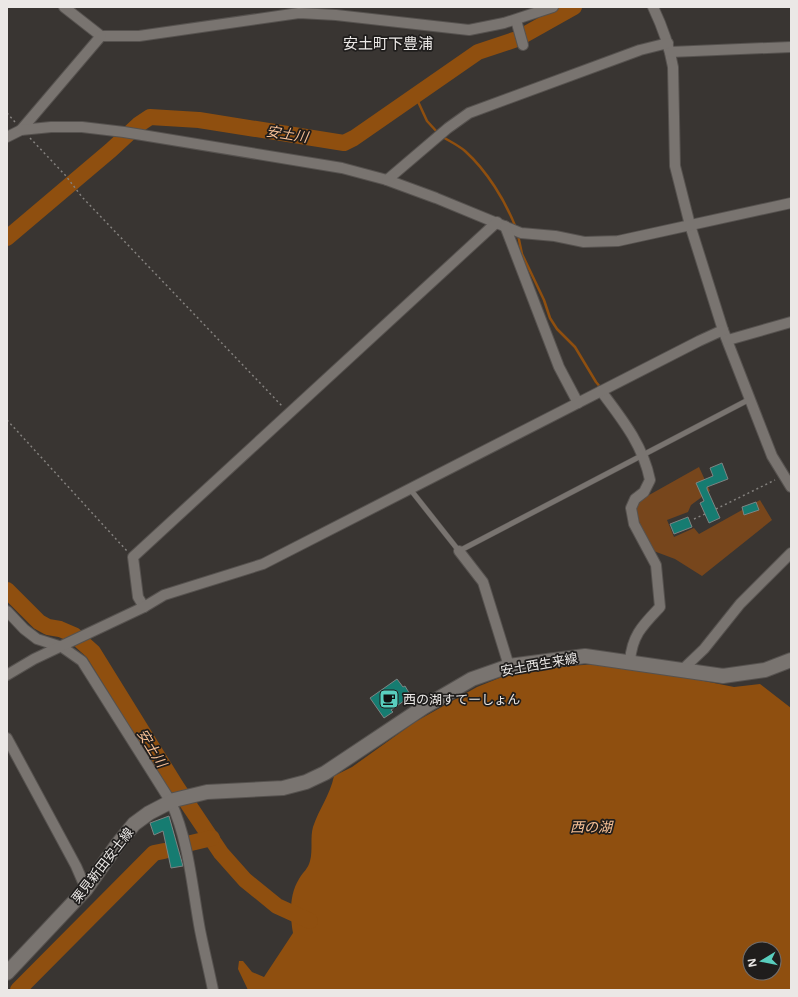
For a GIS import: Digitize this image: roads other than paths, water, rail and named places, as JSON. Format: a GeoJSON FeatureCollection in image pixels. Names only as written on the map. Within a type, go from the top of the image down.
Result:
{"type":"FeatureCollection","features":[{"type":"Feature","properties":{"kind":"main road","name":"安土西生来線"},"geometry":{"type":"LineString","coordinates":[[194,795],[207,792],[283,788],[306,782],[326,773],[424,707],[472,679],[509,666],[585,656],[630,661],[723,676],[765,670],[791,660]]}},
{"type":"Feature","properties":{"kind":"main road","name":"栗見新田安土線"},"geometry":{"type":"LineString","coordinates":[[7,973],[86,889],[117,845],[134,824],[149,813],[173,801],[194,795]]}},
{"type":"Feature","properties":{"kind":"street"},"geometry":{"type":"LineString","coordinates":[[64,7],[101,36],[139,36],[299,13],[336,15],[469,30],[490,27],[516,20],[553,7]]}},
{"type":"Feature","properties":{"kind":"street"},"geometry":{"type":"LineString","coordinates":[[653,7],[666,33],[673,67],[675,166],[690,225],[723,330],[751,398],[772,456],[788,474],[791,487]]}},
{"type":"Feature","properties":{"kind":"street"},"geometry":{"type":"LineString","coordinates":[[516,20],[523,45]]}},
{"type":"Feature","properties":{"kind":"street"},"geometry":{"type":"LineString","coordinates":[[21,130],[101,36]]}},
{"type":"Feature","properties":{"kind":"street"},"geometry":{"type":"LineString","coordinates":[[387,180],[444,131],[469,113],[640,50],[669,47],[791,47]]}},
{"type":"Feature","properties":{"kind":"street"},"geometry":{"type":"LineString","coordinates":[[7,136],[21,130],[59,127],[124,132],[334,166],[387,180],[521,234],[555,236],[584,242],[618,241],[791,203]]}},
{"type":"Feature","properties":{"kind":"street"},"geometry":{"type":"LineString","coordinates":[[504,226],[559,367],[578,403]]}},
{"type":"Feature","properties":{"kind":"street"},"geometry":{"type":"LineString","coordinates":[[144,607],[138,597],[133,557],[289,412],[504,226]]}},
{"type":"Feature","properties":{"kind":"street"},"geometry":{"type":"LineString","coordinates":[[728,340],[791,322]]}},
{"type":"Feature","properties":{"kind":"street"},"geometry":{"type":"LineString","coordinates":[[7,675],[34,659],[144,607],[164,595],[263,564],[723,330]]}},
{"type":"Feature","properties":{"kind":"street"},"geometry":{"type":"LineString","coordinates":[[601,391],[624,421],[636,440],[648,468],[650,480],[644,492],[635,499],[631,508],[634,524],[656,565],[660,606],[638,631],[631,647],[630,661]]}},
{"type":"Feature","properties":{"kind":"street"},"geometry":{"type":"LineString","coordinates":[[458,551],[483,582],[509,666]]}},
{"type":"Feature","properties":{"kind":"street"},"geometry":{"type":"LineString","coordinates":[[683,670],[704,649],[740,604],[791,553]]}},
{"type":"Feature","properties":{"kind":"street"},"geometry":{"type":"LineString","coordinates":[[7,611],[24,629],[37,639],[66,645],[82,661],[173,801],[180,822],[192,880],[200,931],[213,990]]}},
{"type":"Feature","properties":{"kind":"street"},"geometry":{"type":"LineString","coordinates":[[7,738],[76,866],[86,889]]}},
{"type":"Feature","properties":{"kind":"lane"},"geometry":{"type":"LineString","coordinates":[[410,489],[458,551],[751,398]]}},
{"type":"Feature","properties":{"kind":"water","name":"西の湖"},"geometry":{"type":"Polygon","coordinates":[[[596,664],[654,671],[734,687],[760,684],[791,708],[791,990],[248,990],[238,969],[239,961],[243,961],[252,972],[264,977],[293,933],[291,906],[293,892],[299,879],[309,864],[311,857],[313,827],[330,789],[334,776],[352,767],[415,722],[477,687],[519,670],[596,664]]]}},
{"type":"Feature","properties":{"kind":"waterway","name":"安土川"},"geometry":{"type":"LineString","coordinates":[[7,238],[111,150],[138,125],[150,117],[199,120],[344,143],[354,138],[478,52],[517,39],[574,7]]}},
{"type":"Feature","properties":{"kind":"waterway"},"geometry":{"type":"LineString","coordinates":[[415,95],[427,121],[438,133]]}},
{"type":"Feature","properties":{"kind":"waterway"},"geometry":{"type":"LineString","coordinates":[[441,136],[462,149],[481,168],[495,186],[516,228]]}},
{"type":"Feature","properties":{"kind":"waterway"},"geometry":{"type":"LineString","coordinates":[[518,235],[522,254],[544,300],[550,318],[557,329],[575,347],[601,388]]}},
{"type":"Feature","properties":{"kind":"waterway","name":"安土川"},"geometry":{"type":"LineString","coordinates":[[7,590],[39,622],[48,627],[60,629],[74,635],[93,652],[176,786],[221,853],[245,880],[277,906],[310,921]]}},
{"type":"Feature","properties":{"kind":"waterway"},"geometry":{"type":"LineString","coordinates":[[191,843],[212,838]]}},
{"type":"Feature","properties":{"kind":"waterway"},"geometry":{"type":"LineString","coordinates":[[18,990],[154,853],[164,851]]}},
{"type":"Feature","properties":{"kind":"place","name":"西の湖すてーしょん"},"geometry":{"type":"Point","coordinates":[389,699]}},
{"type":"Feature","properties":{"kind":"district","name":"安土町下豊浦"},"geometry":{"type":"Point","coordinates":[388,44]}}]}
